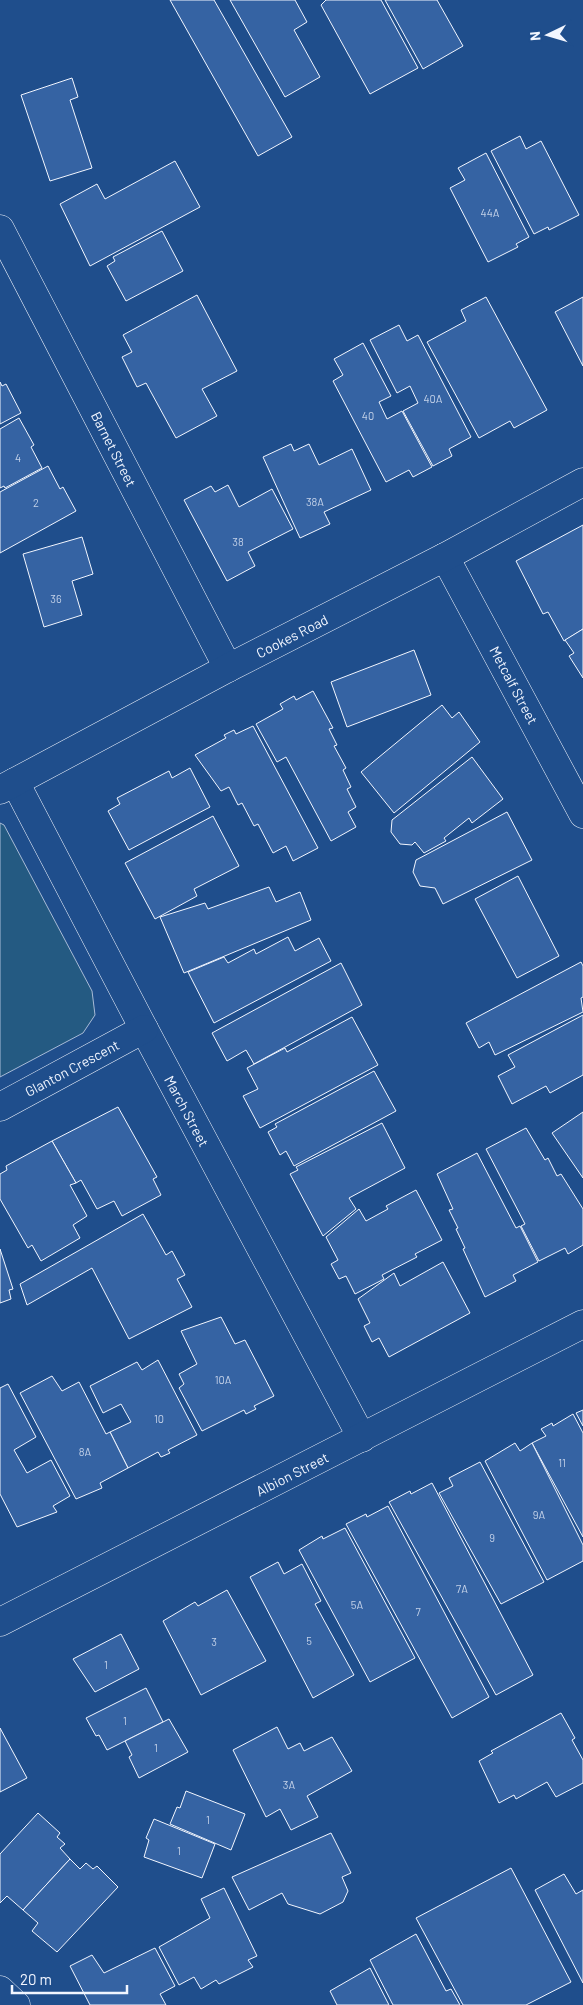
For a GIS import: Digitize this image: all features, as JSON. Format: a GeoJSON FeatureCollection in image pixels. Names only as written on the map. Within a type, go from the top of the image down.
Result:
{"type":"FeatureCollection","features":[{"type":"Feature","properties":{"kind":"street","name":"Barnet Street"},"geometry":{"type":"LineString","coordinates":[[0,229],[228,668]]}},
{"type":"Feature","properties":{"kind":"street","name":"Cookes Road"},"geometry":{"type":"LineString","coordinates":[[8,786],[228,668],[445,557],[583,482]]}},
{"type":"Feature","properties":{"kind":"street","name":"Metcalf Street"},"geometry":{"type":"LineString","coordinates":[[445,557],[583,814]]}},
{"type":"Feature","properties":{"kind":"street","name":"March Street"},"geometry":{"type":"LineString","coordinates":[[8,786],[144,1030],[362,1438]]}},
{"type":"Feature","properties":{"kind":"street","name":"Glanton Crescent"},"geometry":{"type":"LineString","coordinates":[[0,1107],[144,1030]]}},
{"type":"Feature","properties":{"kind":"street","name":"Albion Street"},"geometry":{"type":"LineString","coordinates":[[0,1622],[583,1324]]}},
{"type":"Feature","properties":{"kind":"street"},"geometry":{"type":"LineString","coordinates":[[0,1990],[16,2005]]}},
{"type":"Feature","properties":{"kind":"shaded area"},"geometry":{"type":"Polygon","coordinates":[[[0,823],[4,825],[92,991],[95,1015],[83,1033],[0,1077],[0,823]]]}},
{"type":"Feature","properties":{"kind":"building"},"geometry":{"type":"Polygon","coordinates":[[[170,0],[214,0],[292,137],[258,156],[170,0]]]}},
{"type":"Feature","properties":{"kind":"building"},"geometry":{"type":"Polygon","coordinates":[[[230,0],[295,0],[307,22],[294,30],[320,77],[285,97],[230,0]]]}},
{"type":"Feature","properties":{"kind":"building"},"geometry":{"type":"Polygon","coordinates":[[[326,0],[381,0],[418,68],[370,94],[321,5],[326,0]]]}},
{"type":"Feature","properties":{"kind":"building"},"geometry":{"type":"Polygon","coordinates":[[[385,0],[437,0],[463,46],[423,69],[385,0]]]}},
{"type":"Feature","properties":{"kind":"building"},"geometry":{"type":"Polygon","coordinates":[[[72,78],[78,97],[70,100],[92,168],[50,181],[21,95],[72,78]]]}},
{"type":"Feature","properties":{"kind":"building"},"geometry":{"type":"Polygon","coordinates":[[[520,136],[526,149],[541,141],[579,215],[549,230],[548,227],[534,234],[491,151],[520,136]]]}},
{"type":"Feature","properties":{"kind":"building"},"geometry":{"type":"Polygon","coordinates":[[[486,153],[529,237],[516,244],[518,247],[488,262],[450,188],[465,180],[458,168],[486,153]]]}},
{"type":"Feature","properties":{"kind":"building"},"geometry":{"type":"Polygon","coordinates":[[[175,161],[200,207],[90,266],[60,204],[97,184],[105,199],[175,161]]]}},
{"type":"Feature","properties":{"kind":"building"},"geometry":{"type":"Polygon","coordinates":[[[162,231],[183,271],[126,301],[107,266],[115,261],[113,257],[162,231]]]}},
{"type":"Feature","properties":{"kind":"building"},"geometry":{"type":"Polygon","coordinates":[[[197,295],[237,371],[202,389],[217,416],[176,438],[146,383],[137,387],[122,357],[132,352],[123,335],[197,295]]]}},
{"type":"Feature","properties":{"kind":"building"},"geometry":{"type":"Polygon","coordinates":[[[486,297],[547,410],[514,428],[510,421],[479,438],[427,342],[466,321],[461,310],[486,297]]]}},
{"type":"Feature","properties":{"kind":"building"},"geometry":{"type":"Polygon","coordinates":[[[583,297],[583,366],[555,312],[583,297]]]}},
{"type":"Feature","properties":{"kind":"building"},"geometry":{"type":"Polygon","coordinates":[[[399,325],[407,341],[418,335],[471,437],[449,449],[452,456],[433,466],[403,411],[418,403],[410,386],[397,393],[370,340],[399,325]]]}},
{"type":"Feature","properties":{"kind":"building"},"geometry":{"type":"Polygon","coordinates":[[[363,343],[391,396],[379,402],[387,419],[402,411],[432,467],[413,477],[409,470],[386,482],[333,381],[343,375],[334,359],[363,343]]]}},
{"type":"Feature","properties":{"kind":"building"},"geometry":{"type":"Polygon","coordinates":[[[0,382],[2,386],[6,384],[21,413],[0,424],[0,382]]]}},
{"type":"Feature","properties":{"kind":"building"},"geometry":{"type":"Polygon","coordinates":[[[19,418],[34,445],[31,447],[42,468],[5,488],[4,486],[0,488],[0,429],[19,418]]]}},
{"type":"Feature","properties":{"kind":"building"},"geometry":{"type":"Polygon","coordinates":[[[291,444],[294,451],[309,444],[319,465],[352,449],[371,490],[324,512],[330,524],[300,538],[263,457],[291,444]]]}},
{"type":"Feature","properties":{"kind":"building"},"geometry":{"type":"Polygon","coordinates":[[[48,466],[60,489],[63,487],[76,511],[0,553],[0,492],[48,466]]]}},
{"type":"Feature","properties":{"kind":"building"},"geometry":{"type":"Polygon","coordinates":[[[228,485],[239,507],[272,489],[293,529],[248,552],[255,566],[227,581],[184,500],[211,486],[215,492],[228,485]]]}},
{"type":"Feature","properties":{"kind":"building"},"geometry":{"type":"Polygon","coordinates":[[[583,525],[583,629],[564,641],[548,612],[543,614],[516,561],[583,525]]]}},
{"type":"Feature","properties":{"kind":"building"},"geometry":{"type":"Polygon","coordinates":[[[82,537],[93,574],[72,581],[82,615],[44,627],[23,554],[82,537]]]}},
{"type":"Feature","properties":{"kind":"building"},"geometry":{"type":"Polygon","coordinates":[[[583,629],[583,678],[569,656],[574,653],[565,640],[583,629]]]}},
{"type":"Feature","properties":{"kind":"building"},"geometry":{"type":"Polygon","coordinates":[[[414,650],[431,695],[347,727],[331,682],[414,650]]]}},
{"type":"Feature","properties":{"kind":"building"},"geometry":{"type":"Polygon","coordinates":[[[313,691],[333,728],[329,729],[337,745],[334,746],[346,768],[343,770],[351,787],[347,789],[356,807],[348,812],[356,827],[331,841],[286,757],[277,762],[256,724],[283,709],[280,704],[294,696],[296,700],[313,691]]]}},
{"type":"Feature","properties":{"kind":"building"},"geometry":{"type":"Polygon","coordinates":[[[442,705],[452,718],[459,712],[480,742],[394,813],[361,772],[442,705]]]}},
{"type":"Feature","properties":{"kind":"building"},"geometry":{"type":"Polygon","coordinates":[[[253,726],[318,848],[293,861],[286,846],[273,853],[258,824],[254,826],[242,803],[238,805],[229,787],[221,791],[195,755],[226,738],[224,735],[234,730],[236,734],[253,726]]]}},
{"type":"Feature","properties":{"kind":"building"},"geometry":{"type":"Polygon","coordinates":[[[472,757],[503,799],[472,823],[469,818],[444,838],[446,841],[424,853],[415,842],[412,845],[400,844],[391,832],[392,820],[472,757]]]}},
{"type":"Feature","properties":{"kind":"building"},"geometry":{"type":"Polygon","coordinates":[[[190,768],[210,807],[129,850],[108,811],[120,804],[117,798],[169,771],[172,778],[190,768]]]}},
{"type":"Feature","properties":{"kind":"building"},"geometry":{"type":"Polygon","coordinates":[[[507,812],[532,860],[443,904],[435,888],[420,886],[413,872],[416,860],[507,812]]]}},
{"type":"Feature","properties":{"kind":"building"},"geometry":{"type":"Polygon","coordinates":[[[213,816],[239,866],[194,889],[197,896],[155,919],[125,863],[213,816]]]}},
{"type":"Feature","properties":{"kind":"building"},"geometry":{"type":"Polygon","coordinates":[[[518,876],[559,956],[517,978],[475,899],[518,876]]]}},
{"type":"Feature","properties":{"kind":"building"},"geometry":{"type":"Polygon","coordinates":[[[269,887],[276,902],[300,892],[311,920],[184,973],[160,917],[205,903],[208,909],[269,887]]]}},
{"type":"Feature","properties":{"kind":"building"},"geometry":{"type":"Polygon","coordinates":[[[288,937],[295,951],[319,938],[331,961],[214,1023],[188,972],[224,957],[228,963],[254,949],[256,954],[288,937]]]}},
{"type":"Feature","properties":{"kind":"building"},"geometry":{"type":"Polygon","coordinates":[[[581,962],[583,966],[583,997],[581,998],[583,1012],[495,1055],[489,1042],[479,1048],[466,1023],[581,962]]]}},
{"type":"Feature","properties":{"kind":"building"},"geometry":{"type":"Polygon","coordinates":[[[341,963],[362,1005],[254,1064],[246,1050],[227,1061],[212,1033],[341,963]]]}},
{"type":"Feature","properties":{"kind":"building"},"geometry":{"type":"Polygon","coordinates":[[[583,1015],[583,1075],[550,1093],[546,1086],[512,1104],[498,1076],[515,1067],[508,1055],[583,1015]]]}},
{"type":"Feature","properties":{"kind":"building"},"geometry":{"type":"Polygon","coordinates":[[[352,1017],[378,1065],[260,1128],[243,1096],[258,1089],[247,1068],[285,1048],[287,1052],[352,1017]]]}},
{"type":"Feature","properties":{"kind":"building"},"geometry":{"type":"Polygon","coordinates":[[[374,1071],[396,1111],[294,1166],[286,1151],[280,1155],[268,1132],[277,1127],[275,1124],[374,1071]]]}},
{"type":"Feature","properties":{"kind":"building"},"geometry":{"type":"Polygon","coordinates":[[[118,1107],[157,1177],[153,1179],[161,1195],[122,1216],[114,1201],[97,1209],[81,1180],[76,1183],[52,1141],[118,1107]]]}},
{"type":"Feature","properties":{"kind":"building"},"geometry":{"type":"Polygon","coordinates":[[[583,1112],[583,1178],[552,1133],[583,1112]]]}},
{"type":"Feature","properties":{"kind":"building"},"geometry":{"type":"Polygon","coordinates":[[[382,1123],[405,1168],[349,1198],[356,1209],[323,1236],[290,1174],[298,1170],[296,1167],[382,1123]]]}},
{"type":"Feature","properties":{"kind":"building"},"geometry":{"type":"Polygon","coordinates":[[[526,1128],[545,1160],[548,1158],[557,1176],[561,1174],[583,1209],[583,1245],[568,1254],[565,1248],[539,1261],[521,1226],[525,1224],[486,1149],[526,1128]]]}},
{"type":"Feature","properties":{"kind":"building"},"geometry":{"type":"Polygon","coordinates":[[[52,1141],[76,1183],[70,1185],[87,1216],[73,1225],[80,1238],[41,1261],[32,1245],[28,1248],[0,1199],[0,1174],[7,1170],[6,1166],[52,1141]]]}},
{"type":"Feature","properties":{"kind":"building"},"geometry":{"type":"Polygon","coordinates":[[[477,1153],[516,1228],[520,1226],[538,1262],[513,1275],[516,1281],[485,1297],[463,1249],[465,1248],[456,1229],[458,1228],[449,1210],[453,1209],[437,1174],[477,1153]]]}},
{"type":"Feature","properties":{"kind":"building"},"geometry":{"type":"Polygon","coordinates":[[[416,1190],[442,1240],[415,1254],[417,1257],[382,1275],[384,1279],[355,1294],[346,1276],[339,1279],[331,1264],[338,1260],[326,1237],[359,1209],[366,1221],[388,1209],[386,1206],[416,1190]]]}},
{"type":"Feature","properties":{"kind":"building"},"geometry":{"type":"Polygon","coordinates":[[[143,1214],[166,1255],[172,1251],[185,1275],[177,1279],[192,1307],[129,1339],[92,1268],[27,1305],[20,1284],[143,1214]]]}},
{"type":"Feature","properties":{"kind":"building"},"geometry":{"type":"Polygon","coordinates":[[[0,1249],[13,1289],[9,1290],[11,1299],[0,1303],[0,1249]]]}},
{"type":"Feature","properties":{"kind":"building"},"geometry":{"type":"Polygon","coordinates":[[[443,1262],[470,1313],[389,1357],[379,1338],[372,1342],[364,1326],[370,1323],[358,1299],[394,1273],[400,1286],[443,1262]]]}},
{"type":"Feature","properties":{"kind":"building"},"geometry":{"type":"Polygon","coordinates":[[[221,1317],[235,1344],[245,1340],[274,1396],[254,1406],[256,1409],[246,1414],[244,1410],[202,1431],[179,1388],[184,1384],[179,1374],[197,1364],[181,1331],[221,1317]]]}},
{"type":"Feature","properties":{"kind":"building"},"geometry":{"type":"Polygon","coordinates":[[[158,1360],[197,1435],[168,1450],[170,1453],[161,1457],[158,1452],[128,1468],[110,1432],[131,1422],[121,1404],[103,1413],[90,1386],[137,1362],[142,1370],[158,1360]]]}},
{"type":"Feature","properties":{"kind":"building"},"geometry":{"type":"Polygon","coordinates":[[[52,1376],[62,1391],[79,1382],[106,1434],[110,1432],[128,1468],[100,1483],[102,1488],[76,1499],[20,1393],[52,1376]]]}},
{"type":"Feature","properties":{"kind":"building"},"geometry":{"type":"Polygon","coordinates":[[[8,1384],[36,1437],[14,1450],[27,1473],[51,1460],[70,1496],[53,1506],[57,1512],[17,1527],[0,1494],[0,1388],[8,1384]]]}},
{"type":"Feature","properties":{"kind":"building"},"geometry":{"type":"Polygon","coordinates":[[[583,1410],[583,1426],[576,1413],[583,1410]]]}},
{"type":"Feature","properties":{"kind":"building"},"geometry":{"type":"Polygon","coordinates":[[[573,1414],[583,1433],[583,1537],[532,1443],[546,1436],[541,1429],[552,1423],[553,1426],[573,1414]]]}},
{"type":"Feature","properties":{"kind":"building"},"geometry":{"type":"Polygon","coordinates":[[[515,1443],[520,1451],[532,1443],[583,1545],[583,1561],[547,1580],[485,1461],[515,1443]]]}},
{"type":"Feature","properties":{"kind":"building"},"geometry":{"type":"Polygon","coordinates":[[[480,1462],[544,1582],[501,1604],[439,1493],[453,1486],[449,1478],[480,1462]]]}},
{"type":"Feature","properties":{"kind":"building"},"geometry":{"type":"Polygon","coordinates":[[[432,1483],[533,1675],[496,1695],[389,1502],[410,1491],[411,1494],[432,1483]]]}},
{"type":"Feature","properties":{"kind":"building"},"geometry":{"type":"Polygon","coordinates":[[[388,1506],[489,1697],[452,1718],[346,1524],[366,1514],[367,1517],[388,1506]]]}},
{"type":"Feature","properties":{"kind":"building"},"geometry":{"type":"Polygon","coordinates":[[[345,1528],[415,1658],[370,1682],[299,1550],[322,1536],[323,1539],[345,1528]]]}},
{"type":"Feature","properties":{"kind":"building"},"geometry":{"type":"Polygon","coordinates":[[[278,1562],[284,1574],[302,1564],[321,1601],[315,1604],[354,1675],[313,1698],[250,1577],[278,1562]]]}},
{"type":"Feature","properties":{"kind":"building"},"geometry":{"type":"Polygon","coordinates":[[[227,1590],[266,1661],[201,1695],[163,1621],[195,1602],[198,1606],[227,1590]]]}},
{"type":"Feature","properties":{"kind":"building"},"geometry":{"type":"Polygon","coordinates":[[[121,1634],[139,1669],[95,1692],[73,1659],[121,1634]]]}},
{"type":"Feature","properties":{"kind":"building"},"geometry":{"type":"Polygon","coordinates":[[[146,1688],[163,1722],[107,1750],[99,1735],[96,1736],[86,1718],[146,1688]]]}},
{"type":"Feature","properties":{"kind":"building"},"geometry":{"type":"Polygon","coordinates":[[[561,1713],[575,1738],[572,1740],[583,1760],[583,1783],[556,1797],[547,1782],[516,1799],[514,1795],[499,1803],[479,1761],[493,1753],[491,1751],[561,1713]]]}},
{"type":"Feature","properties":{"kind":"building"},"geometry":{"type":"Polygon","coordinates":[[[169,1719],[188,1752],[139,1778],[129,1757],[132,1755],[125,1741],[169,1719]]]}},
{"type":"Feature","properties":{"kind":"building"},"geometry":{"type":"Polygon","coordinates":[[[277,1727],[288,1749],[300,1743],[304,1751],[332,1737],[352,1771],[307,1796],[318,1817],[291,1830],[280,1809],[266,1817],[233,1750],[277,1727]]]}},
{"type":"Feature","properties":{"kind":"building"},"geometry":{"type":"Polygon","coordinates":[[[0,1728],[27,1778],[0,1792],[0,1728]]]}},
{"type":"Feature","properties":{"kind":"building"},"geometry":{"type":"Polygon","coordinates":[[[186,1791],[245,1814],[231,1850],[170,1824],[177,1807],[180,1808],[186,1791]]]}},
{"type":"Feature","properties":{"kind":"building"},"geometry":{"type":"Polygon","coordinates":[[[38,1813],[60,1833],[57,1837],[65,1844],[60,1848],[70,1859],[23,1910],[7,1896],[0,1903],[0,1854],[38,1813]]]}},
{"type":"Feature","properties":{"kind":"building"},"geometry":{"type":"Polygon","coordinates":[[[154,1819],[215,1844],[202,1878],[144,1857],[149,1840],[146,1838],[154,1819]]]}},
{"type":"Feature","properties":{"kind":"building"},"geometry":{"type":"Polygon","coordinates":[[[331,1833],[351,1873],[342,1877],[348,1891],[343,1902],[320,1914],[288,1904],[282,1893],[249,1910],[232,1877],[331,1833]]]}},
{"type":"Feature","properties":{"kind":"building"},"geometry":{"type":"Polygon","coordinates":[[[70,1859],[80,1869],[86,1863],[93,1869],[97,1866],[118,1887],[57,1952],[32,1931],[38,1923],[23,1910],[70,1859]]]}},
{"type":"Feature","properties":{"kind":"building"},"geometry":{"type":"Polygon","coordinates":[[[511,1868],[571,1982],[526,2005],[463,2005],[416,1918],[511,1868]]]}},
{"type":"Feature","properties":{"kind":"building"},"geometry":{"type":"Polygon","coordinates":[[[564,1874],[576,1894],[583,1890],[583,1983],[535,1890],[564,1874]]]}},
{"type":"Feature","properties":{"kind":"building"},"geometry":{"type":"Polygon","coordinates":[[[224,1888],[257,1956],[248,1960],[253,1967],[219,1984],[216,1980],[201,1989],[194,1977],[179,1985],[159,1947],[210,1918],[201,1899],[224,1888]]]}},
{"type":"Feature","properties":{"kind":"building"},"geometry":{"type":"Polygon","coordinates":[[[416,1934],[446,1991],[451,1989],[460,2005],[393,2005],[370,1960],[416,1934]]]}},
{"type":"Feature","properties":{"kind":"building"},"geometry":{"type":"Polygon","coordinates":[[[155,1948],[175,1986],[160,1994],[166,2005],[90,2005],[70,1966],[92,1955],[104,1973],[155,1948]]]}},
{"type":"Feature","properties":{"kind":"building"},"geometry":{"type":"Polygon","coordinates":[[[370,1968],[389,2005],[337,2005],[330,1991],[370,1968]]]}}]}
